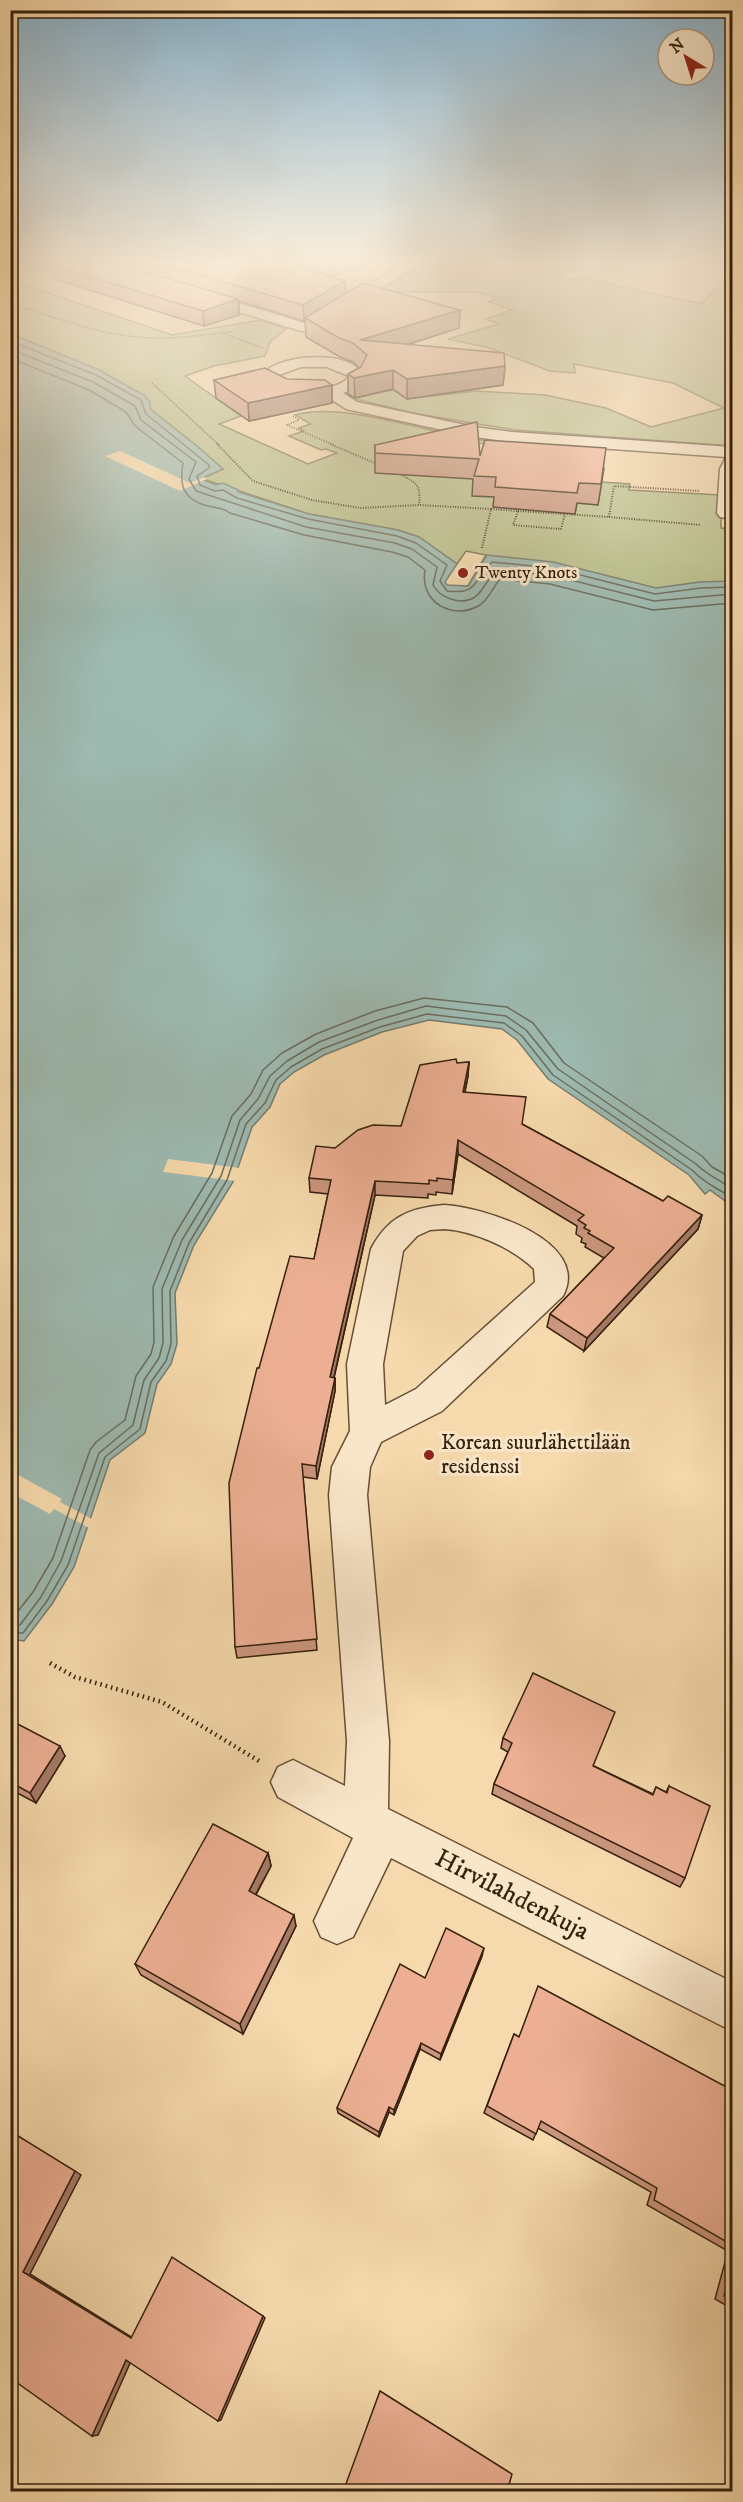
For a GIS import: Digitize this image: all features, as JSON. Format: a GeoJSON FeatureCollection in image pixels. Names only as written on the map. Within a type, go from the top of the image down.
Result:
{"type":"FeatureCollection","features":[{"type":"Feature","properties":{"kind":"street"},"geometry":{"type":"LineString","coordinates":[[272,380],[273,383],[297,391],[330,391],[348,386],[355,380]]}},
{"type":"Feature","properties":{"kind":"street"},"geometry":{"type":"LineString","coordinates":[[330,391],[352,406],[379,414],[475,432],[512,437],[732,452]]}},
{"type":"Feature","properties":{"kind":"street"},"geometry":{"type":"LineString","coordinates":[[732,460],[729,469],[726,513],[732,514]]}},
{"type":"Feature","properties":{"kind":"street"},"geometry":{"type":"LineString","coordinates":[[337,1921],[374,1824],[348,1495],[351,1467],[368,1431],[365,1364],[387,1248],[394,1236],[405,1226],[420,1219],[460,1219],[485,1224],[535,1251],[547,1261],[553,1274],[551,1287],[429,1400],[368,1431]]}},
{"type":"Feature","properties":{"kind":"street","name":"Hirvilahdenkuja"},"geometry":{"type":"LineString","coordinates":[[293,1782],[732,2007]]}},
{"type":"Feature","properties":{"kind":"path"},"geometry":{"type":"LineString","coordinates":[[153,383],[253,480],[312,500],[360,508],[419,505],[710,525]]}},
{"type":"Feature","properties":{"kind":"path"},"geometry":{"type":"LineString","coordinates":[[298,413],[291,415],[299,420],[287,425],[382,466]]}},
{"type":"Feature","properties":{"kind":"path"},"geometry":{"type":"LineString","coordinates":[[393,471],[417,484],[420,492],[419,505]]}},
{"type":"Feature","properties":{"kind":"path"},"geometry":{"type":"LineString","coordinates":[[609,517],[614,486],[709,491]]}},
{"type":"Feature","properties":{"kind":"path"},"geometry":{"type":"LineString","coordinates":[[482,548],[492,509]]}},
{"type":"Feature","properties":{"kind":"path"},"geometry":{"type":"LineString","coordinates":[[518,511],[513,525],[561,529],[565,514]]}},
{"type":"Feature","properties":{"kind":"path"},"geometry":{"type":"LineString","coordinates":[[50,1663],[75,1677],[162,1702],[293,1782]]}},
{"type":"Feature","properties":{"kind":"green space"},"geometry":{"type":"Polygon","coordinates":[[[116,380],[190,380],[241,416],[219,424],[308,464],[337,453],[326,449],[321,450],[289,436],[304,431],[299,428],[311,424],[295,415],[315,412],[363,415],[489,441],[490,444],[474,443],[478,477],[495,497],[494,507],[575,514],[577,503],[598,505],[602,482],[630,484],[629,490],[721,495],[721,528],[732,529],[732,599],[585,612],[465,586],[468,586],[486,555],[466,551],[457,564],[419,537],[398,530],[309,514],[200,478],[223,469],[150,409],[145,396],[116,380]]]}},
{"type":"Feature","properties":{"kind":"green space"},"geometry":{"type":"Polygon","coordinates":[[[656,380],[732,380],[732,446],[515,430],[412,413],[352,398],[393,390],[407,399],[476,391],[545,395],[606,408],[651,427],[724,408],[673,383],[656,380]]]}},
{"type":"Feature","properties":{"kind":"water"},"geometry":{"type":"Polygon","coordinates":[[[11,380],[116,380],[145,396],[150,402],[150,409],[223,469],[201,479],[216,485],[223,483],[238,492],[309,514],[398,530],[419,537],[457,564],[445,582],[447,585],[468,586],[487,555],[553,562],[656,588],[700,582],[732,581],[732,1206],[710,1190],[705,1194],[689,1175],[548,1079],[517,1040],[502,1029],[429,1020],[382,1032],[324,1055],[294,1072],[280,1084],[270,1107],[252,1127],[233,1182],[194,1245],[175,1293],[177,1344],[171,1364],[157,1384],[145,1433],[110,1460],[74,1567],[52,1604],[24,1641],[11,1639],[11,380]]]}},
{"type":"Feature","properties":{"kind":"pier"},"geometry":{"type":"Polygon","coordinates":[[[120,451],[190,483],[204,477],[207,479],[180,491],[105,456],[120,451]]]}},
{"type":"Feature","properties":{"kind":"pier"},"geometry":{"type":"Polygon","coordinates":[[[168,1159],[240,1168],[236,1181],[163,1172],[168,1159]]]}},
{"type":"Feature","properties":{"kind":"pier"},"geometry":{"type":"Polygon","coordinates":[[[11,1471],[62,1499],[60,1502],[94,1520],[89,1528],[54,1509],[50,1514],[11,1493],[11,1471]]]}},
{"type":"Feature","properties":{"kind":"building"},"geometry":{"type":"Polygon","coordinates":[[[214,380],[325,380],[332,385],[248,403],[214,380]]]}},
{"type":"Feature","properties":{"kind":"building"},"geometry":{"type":"Polygon","coordinates":[[[477,422],[480,456],[485,440],[606,448],[601,484],[579,483],[577,493],[495,487],[496,477],[474,476],[479,459],[375,453],[375,445],[477,422]]]}},
{"type":"Feature","properties":{"kind":"building"},"geometry":{"type":"Polygon","coordinates":[[[456,1059],[457,1063],[469,1062],[463,1092],[526,1097],[522,1124],[663,1201],[668,1196],[702,1215],[587,1338],[550,1314],[614,1248],[588,1233],[590,1231],[584,1228],[586,1225],[578,1220],[584,1215],[458,1140],[453,1180],[437,1178],[437,1181],[429,1180],[429,1184],[375,1181],[330,1377],[335,1378],[316,1466],[302,1464],[317,1639],[235,1647],[229,1483],[257,1368],[259,1368],[290,1256],[314,1259],[331,1180],[309,1178],[316,1146],[335,1148],[358,1130],[373,1125],[401,1126],[420,1065],[456,1059]]]}},
{"type":"Feature","properties":{"kind":"building"},"geometry":{"type":"Polygon","coordinates":[[[533,1673],[615,1712],[593,1766],[653,1795],[656,1787],[667,1793],[669,1786],[710,1806],[685,1878],[494,1784],[512,1743],[503,1738],[533,1673]]]}},
{"type":"Feature","properties":{"kind":"building"},"geometry":{"type":"Polygon","coordinates":[[[10,1720],[60,1746],[30,1793],[10,1782],[10,1720]]]}},
{"type":"Feature","properties":{"kind":"building"},"geometry":{"type":"Polygon","coordinates":[[[213,1824],[268,1853],[249,1891],[294,1915],[240,2024],[135,1964],[213,1824]]]}},
{"type":"Feature","properties":{"kind":"building"},"geometry":{"type":"Polygon","coordinates":[[[446,1928],[484,1948],[441,2054],[421,2043],[394,2110],[389,2107],[379,2132],[337,2108],[400,1964],[425,1978],[446,1928]]]}},
{"type":"Feature","properties":{"kind":"building"},"geometry":{"type":"Polygon","coordinates":[[[538,1986],[732,2090],[728,2105],[732,2108],[732,2245],[654,2200],[657,2188],[541,2121],[536,2134],[487,2106],[514,2034],[519,2037],[538,1986]]]}},
{"type":"Feature","properties":{"kind":"building"},"geometry":{"type":"Polygon","coordinates":[[[10,2131],[75,2171],[23,2272],[131,2338],[172,2257],[263,2316],[218,2421],[126,2360],[92,2436],[16,2382],[17,2379],[10,2374],[10,2131]]]}},
{"type":"Feature","properties":{"kind":"building"},"geometry":{"type":"Polygon","coordinates":[[[732,2263],[732,2301],[724,2296],[732,2263]]]}},
{"type":"Feature","properties":{"kind":"building"},"geometry":{"type":"Polygon","coordinates":[[[380,2391],[512,2474],[507,2492],[343,2492],[380,2391]]]}},
{"type":"Feature","properties":{"kind":"place","name":"Twenty Knots"},"geometry":{"type":"Point","coordinates":[463,573]}},
{"type":"Feature","properties":{"kind":"place","name":"Korean suurlähettilään residenssi"},"geometry":{"type":"Point","coordinates":[429,1455]}}]}
